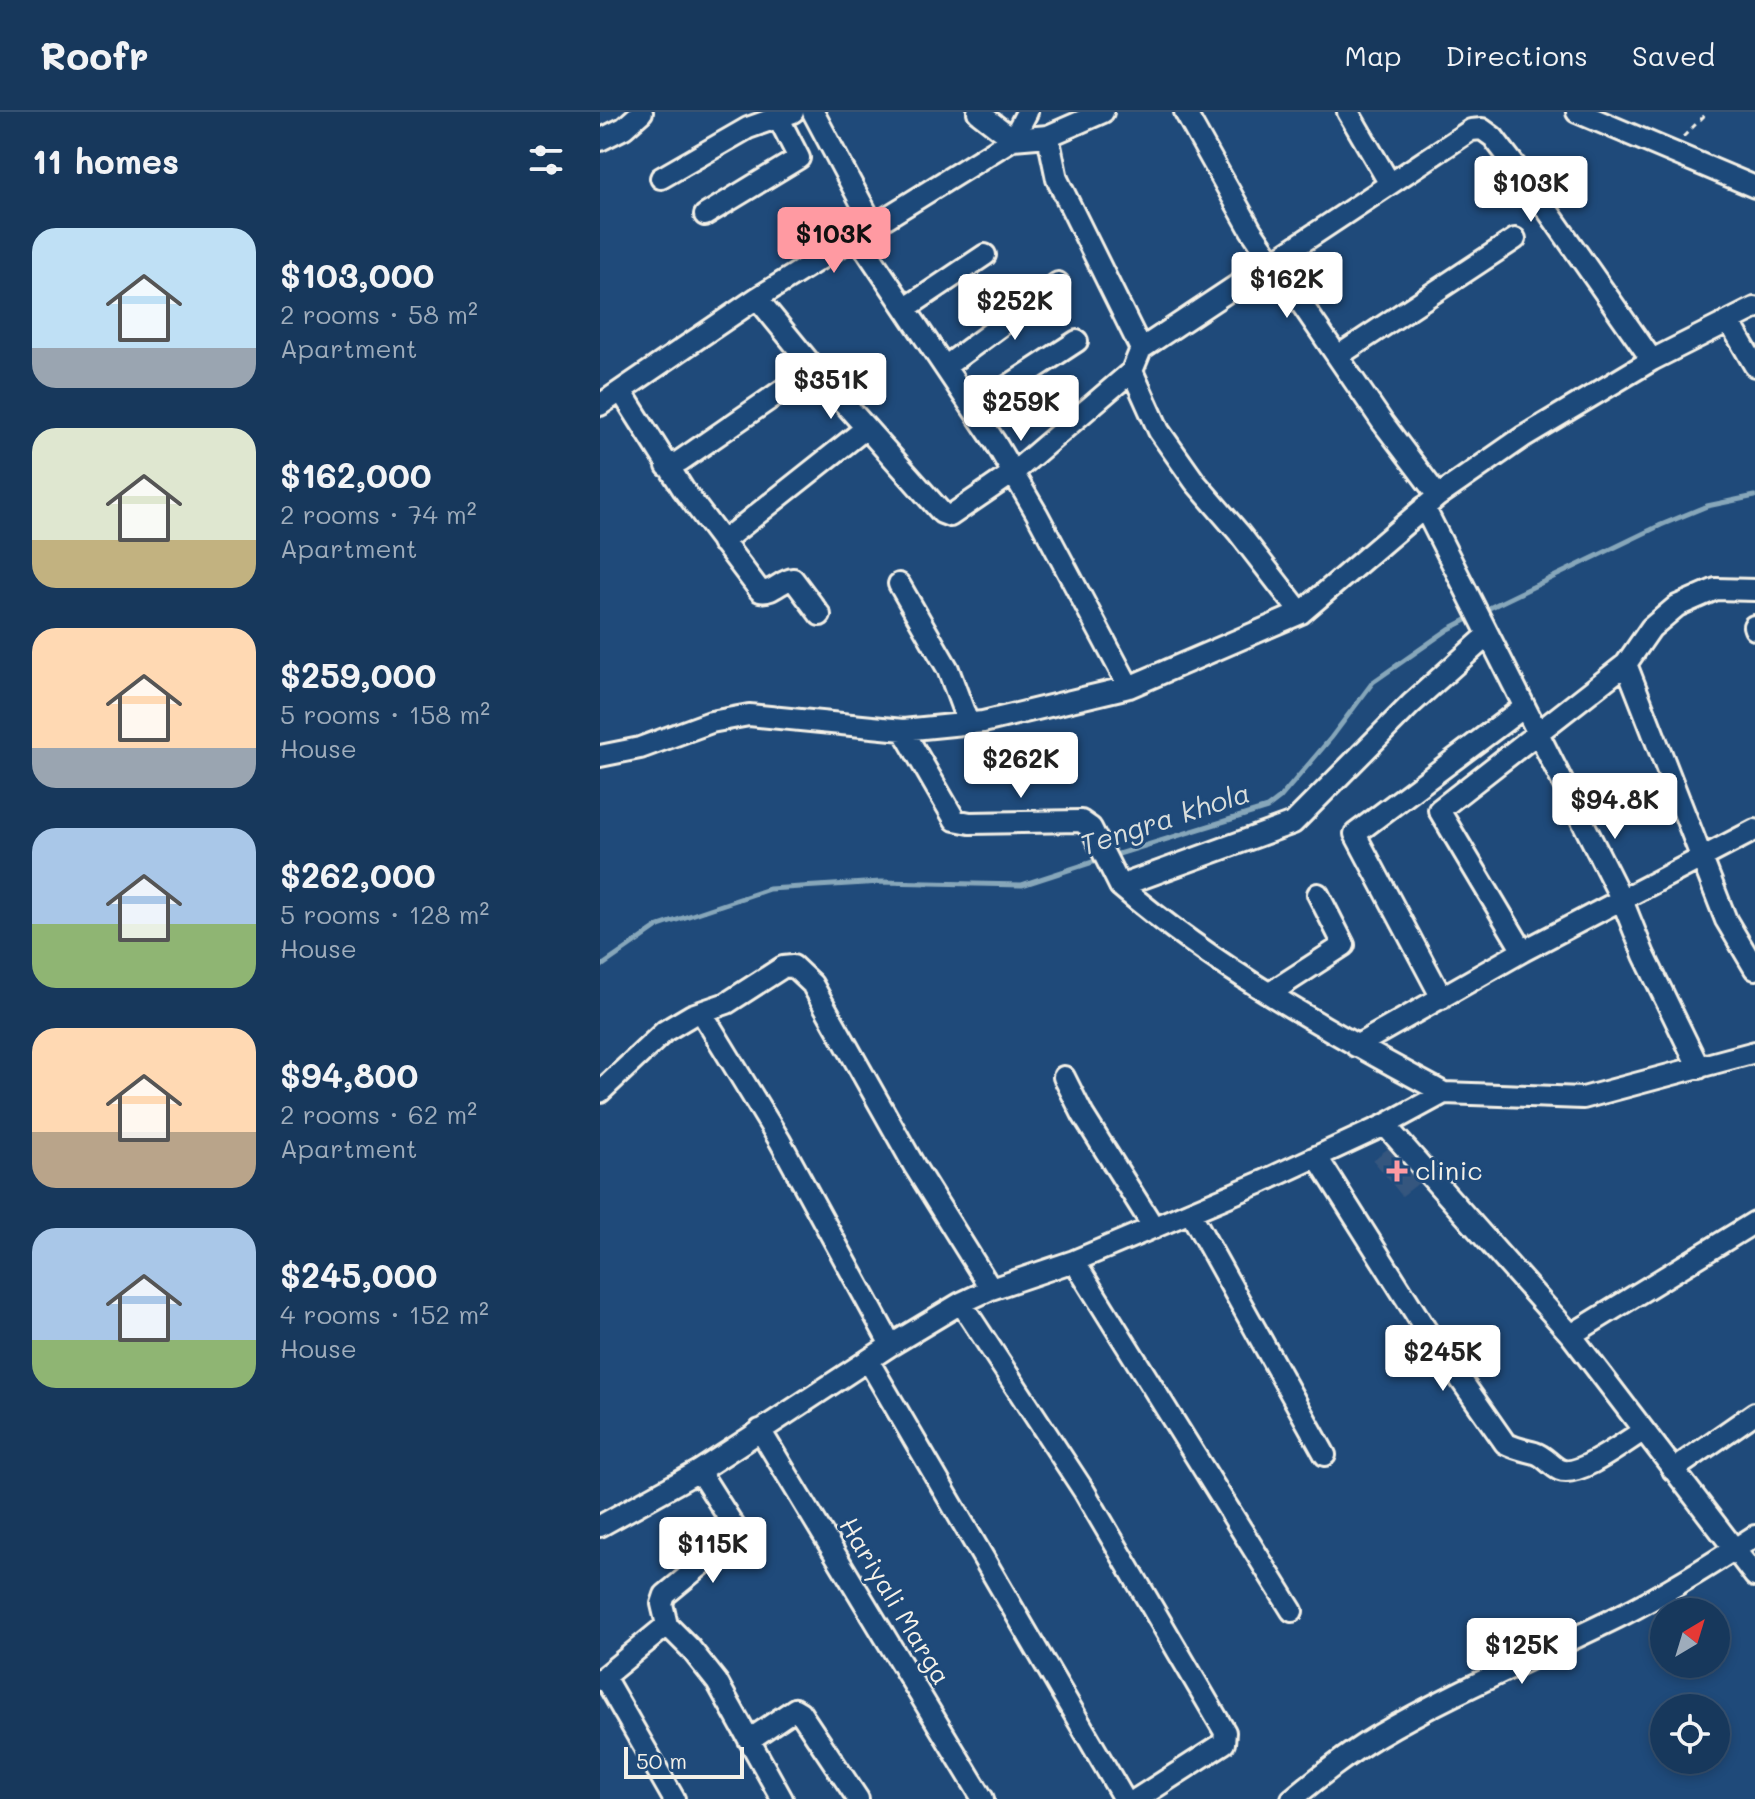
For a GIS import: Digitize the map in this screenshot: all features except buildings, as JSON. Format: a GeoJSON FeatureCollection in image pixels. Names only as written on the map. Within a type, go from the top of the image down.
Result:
{"type":"FeatureCollection","features":[{"type":"Feature","properties":{"kind":"street"},"geometry":{"type":"LineString","coordinates":[[600,140],[624,128],[642,112]]}},
{"type":"Feature","properties":{"kind":"street"},"geometry":{"type":"LineString","coordinates":[[813,112],[864,230],[906,308],[1013,473],[1129,687]]}},
{"type":"Feature","properties":{"kind":"street"},"geometry":{"type":"LineString","coordinates":[[978,112],[1013,139]]}},
{"type":"Feature","properties":{"kind":"street"},"geometry":{"type":"LineString","coordinates":[[1013,139],[1027,112]]}},
{"type":"Feature","properties":{"kind":"street"},"geometry":{"type":"LineString","coordinates":[[600,405],[757,298],[1013,139],[1048,136],[1103,112]]}},
{"type":"Feature","properties":{"kind":"street"},"geometry":{"type":"LineString","coordinates":[[1185,112],[1251,230],[1338,356],[1431,502],[1459,580],[1622,900],[1644,955],[1699,1068]]}},
{"type":"Feature","properties":{"kind":"street"},"geometry":{"type":"LineString","coordinates":[[1348,112],[1390,184]]}},
{"type":"Feature","properties":{"kind":"street"},"geometry":{"type":"LineString","coordinates":[[1577,112],[1755,187]]}},
{"type":"Feature","properties":{"kind":"street"},"geometry":{"type":"LineString","coordinates":[[661,178],[748,128],[786,114],[799,158],[705,215]]}},
{"type":"Feature","properties":{"kind":"street"},"geometry":{"type":"LineString","coordinates":[[757,298],[866,428],[942,513],[950,516],[1013,473],[1132,371],[1141,349],[1471,130],[1482,129],[1493,137],[1529,184],[1652,360]]}},
{"type":"Feature","properties":{"kind":"street"},"geometry":{"type":"LineString","coordinates":[[1048,136],[1057,179],[1141,349]]}},
{"type":"Feature","properties":{"kind":"street"},"geometry":{"type":"LineString","coordinates":[[1338,356],[1515,239]]}},
{"type":"Feature","properties":{"kind":"street"},"geometry":{"type":"LineString","coordinates":[[906,308],[985,255]]}},
{"type":"Feature","properties":{"kind":"street"},"geometry":{"type":"LineString","coordinates":[[946,366],[1058,283]]}},
{"type":"Feature","properties":{"kind":"street"},"geometry":{"type":"LineString","coordinates":[[600,756],[640,748],[711,722],[749,715],[903,730],[983,722],[1129,687],[1301,613],[1431,502],[1523,437],[1652,360],[1755,308]]}},
{"type":"Feature","properties":{"kind":"street"},"geometry":{"type":"LineString","coordinates":[[1729,321],[1755,366]]}},
{"type":"Feature","properties":{"kind":"street"},"geometry":{"type":"LineString","coordinates":[[973,409],[1077,341]]}},
{"type":"Feature","properties":{"kind":"street"},"geometry":{"type":"LineString","coordinates":[[1132,371],[1159,431],[1301,613]]}},
{"type":"Feature","properties":{"kind":"street"},"geometry":{"type":"LineString","coordinates":[[667,466],[680,461],[790,385]]}},
{"type":"Feature","properties":{"kind":"street"},"geometry":{"type":"LineString","coordinates":[[621,391],[667,466],[760,591],[768,591],[793,579],[820,615]]}},
{"type":"Feature","properties":{"kind":"street"},"geometry":{"type":"LineString","coordinates":[[722,542],[866,428]]}},
{"type":"Feature","properties":{"kind":"street"},"geometry":{"type":"LineString","coordinates":[[899,584],[948,669],[968,723]]}},
{"type":"Feature","properties":{"kind":"street"},"geometry":{"type":"LineString","coordinates":[[1523,951],[1439,810],[1626,664],[1651,628],[1677,606],[1716,589],[1755,590]]}},
{"type":"Feature","properties":{"kind":"street"},"geometry":{"type":"LineString","coordinates":[[1117,880],[1293,823],[1411,704],[1488,635]]}},
{"type":"Feature","properties":{"kind":"street"},"geometry":{"type":"LineString","coordinates":[[1626,664],[1726,920],[1755,969]]}},
{"type":"Feature","properties":{"kind":"street"},"geometry":{"type":"LineString","coordinates":[[1442,998],[1355,834],[1524,707]]}},
{"type":"Feature","properties":{"kind":"street"},"geometry":{"type":"LineString","coordinates":[[903,730],[955,820],[970,823],[1081,821],[1091,828],[1117,880],[1147,909],[1270,993],[1356,1046],[1444,1093],[1583,1098],[1755,1052]]}},
{"type":"Feature","properties":{"kind":"street"},"geometry":{"type":"LineString","coordinates":[[1356,1046],[1523,951],[1755,830]]}},
{"type":"Feature","properties":{"kind":"street"},"geometry":{"type":"LineString","coordinates":[[1270,993],[1344,945],[1318,894]]}},
{"type":"Feature","properties":{"kind":"street"},"geometry":{"type":"LineString","coordinates":[[600,1092],[665,1031],[692,1015],[727,1003],[783,967],[793,966],[812,984],[915,1167],[991,1289]]}},
{"type":"Feature","properties":{"kind":"street"},"geometry":{"type":"LineString","coordinates":[[702,1013],[780,1141],[891,1345]]}},
{"type":"Feature","properties":{"kind":"street"},"geometry":{"type":"LineString","coordinates":[[1064,1077],[1083,1115],[1154,1228]]}},
{"type":"Feature","properties":{"kind":"street"},"geometry":{"type":"LineString","coordinates":[[603,1518],[699,1471],[891,1345],[961,1303],[1154,1228],[1317,1157],[1444,1093]]}},
{"type":"Feature","properties":{"kind":"street"},"geometry":{"type":"LineString","coordinates":[[1385,1125],[1571,1335],[1755,1576]]}},
{"type":"Feature","properties":{"kind":"street"},"geometry":{"type":"LineString","coordinates":[[1317,1157],[1426,1330],[1505,1443],[1519,1451],[1534,1453],[1559,1470],[1569,1472],[1586,1467],[1643,1431]]}},
{"type":"Feature","properties":{"kind":"street"},"geometry":{"type":"LineString","coordinates":[[1190,1212],[1325,1455]]}},
{"type":"Feature","properties":{"kind":"street"},"geometry":{"type":"LineString","coordinates":[[1571,1335],[1755,1222]]}},
{"type":"Feature","properties":{"kind":"street"},"geometry":{"type":"LineString","coordinates":[[1074,1261],[1292,1611]]}},
{"type":"Feature","properties":{"kind":"street"},"geometry":{"type":"LineString","coordinates":[[961,1303],[1084,1491],[1225,1732],[1224,1743],[1137,1799]]}},
{"type":"Feature","properties":{"kind":"street"},"geometry":{"type":"LineString","coordinates":[[869,1362],[1124,1799]]}},
{"type":"Feature","properties":{"kind":"street"},"geometry":{"type":"LineString","coordinates":[[1673,1470],[1755,1413]]}},
{"type":"Feature","properties":{"kind":"street","name":"Hariyali Marga"},"geometry":{"type":"LineString","coordinates":[[760,1430],[983,1799]]}},
{"type":"Feature","properties":{"kind":"street"},"geometry":{"type":"LineString","coordinates":[[699,1471],[739,1534],[665,1595],[662,1604],[667,1625],[717,1682],[782,1799]]}},
{"type":"Feature","properties":{"kind":"street"},"geometry":{"type":"LineString","coordinates":[[1292,1799],[1330,1768],[1375,1738],[1480,1682],[1678,1585],[1755,1536]]}},
{"type":"Feature","properties":{"kind":"street"},"geometry":{"type":"LineString","coordinates":[[667,1625],[602,1678],[674,1799]]}},
{"type":"Feature","properties":{"kind":"street"},"geometry":{"type":"LineString","coordinates":[[749,1740],[795,1709],[858,1799]]}},
{"type":"Feature","properties":{"kind":"path"},"geometry":{"type":"LineString","coordinates":[[1668,150],[1708,112]]}},
{"type":"Feature","properties":{"kind":"shaded area","name":"clinic"},"geometry":{"type":"Polygon","coordinates":[[[1391,1146],[1420,1182],[1402,1196],[1373,1160],[1391,1146]]]}},
{"type":"Feature","properties":{"kind":"waterway","name":"Tengra khola"},"geometry":{"type":"LineString","coordinates":[[1481,612],[1661,525],[1707,506],[1755,496]]}},
{"type":"Feature","properties":{"kind":"waterway","name":"Tengra khola"},"geometry":{"type":"LineString","coordinates":[[1112,856],[1267,808],[1280,798],[1331,738],[1373,682],[1449,629],[1472,617]]}},
{"type":"Feature","properties":{"kind":"waterway","name":"Tengra khola"},"geometry":{"type":"LineString","coordinates":[[600,967],[659,926],[769,889],[881,882],[1022,885],[1102,859]]}},
{"type":"Feature","properties":{"kind":"place","name":"clinic"},"geometry":{"type":"Point","coordinates":[1397,1171]}}]}
